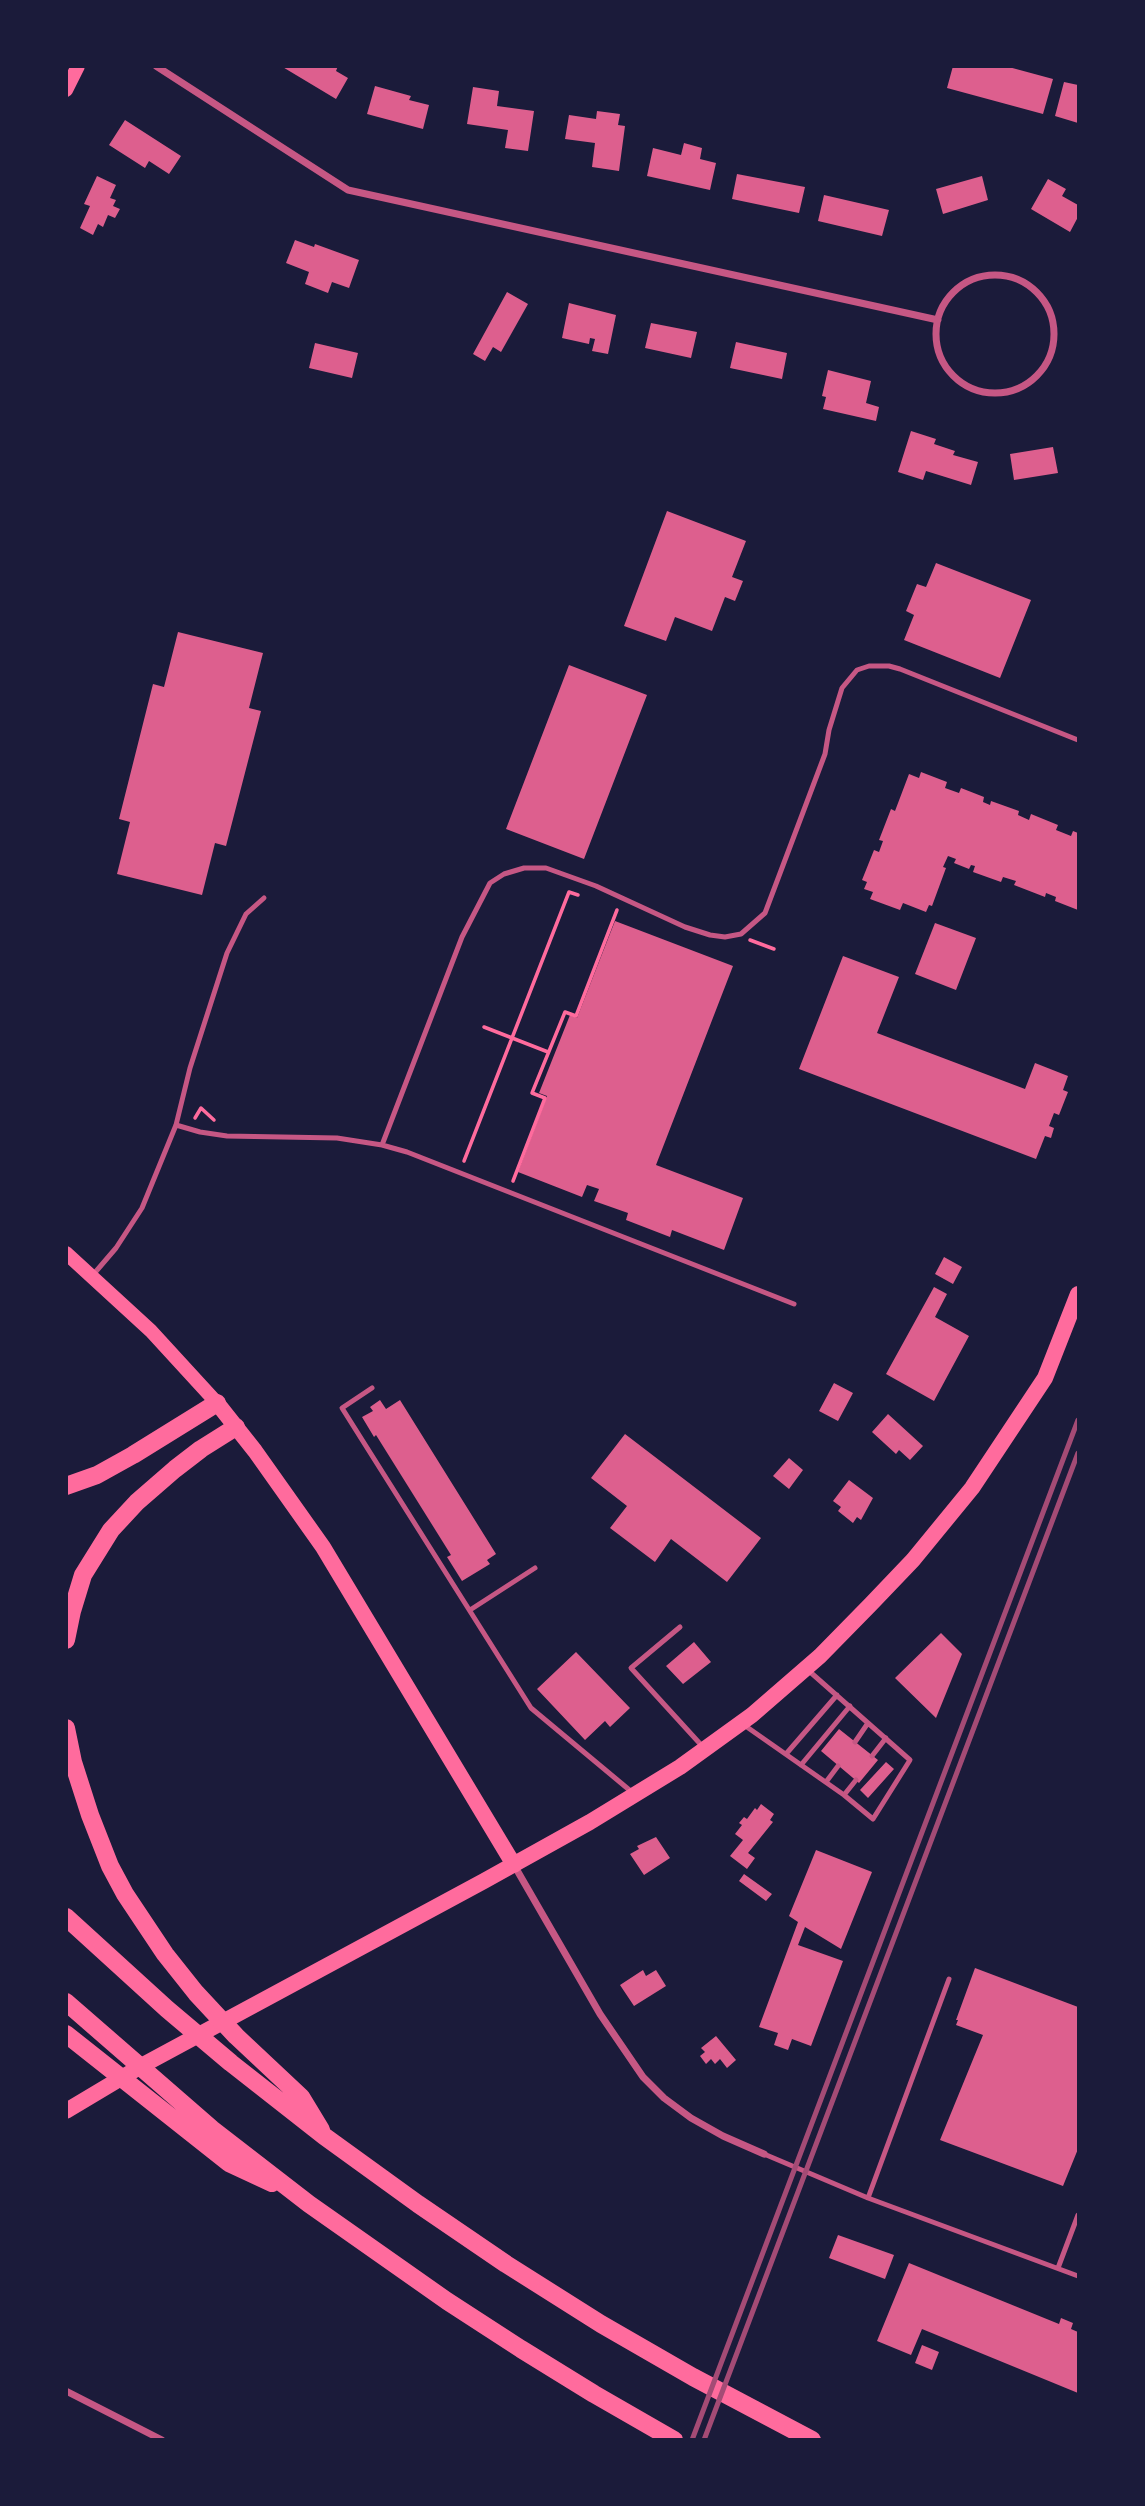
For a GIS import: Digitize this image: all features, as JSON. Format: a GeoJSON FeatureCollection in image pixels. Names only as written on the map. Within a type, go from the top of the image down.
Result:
{"type":"FeatureCollection","features":[{"type":"Feature","properties":{"kind":"highway"},"geometry":{"type":"LineString","coordinates":[[66,1486],[97,1475],[217,1403]]}},
{"type":"Feature","properties":{"kind":"highway"},"geometry":{"type":"LineString","coordinates":[[66,1640],[83,1575],[111,1530],[152,1488],[201,1449],[236,1427]]}},
{"type":"Feature","properties":{"kind":"highway"},"geometry":{"type":"LineString","coordinates":[[66,1728],[79,1784],[110,1866],[141,1919],[196,1993],[252,2052],[301,2097],[324,2136]]}},
{"type":"Feature","properties":{"kind":"highway"},"geometry":{"type":"LineString","coordinates":[[66,1917],[231,2063],[324,2136],[473,2242],[661,2359],[812,2440]]}},
{"type":"Feature","properties":{"kind":"highway"},"geometry":{"type":"LineString","coordinates":[[66,2002],[172,2095],[286,2187],[447,2301],[674,2440]]}},
{"type":"Feature","properties":{"kind":"highway"},"geometry":{"type":"LineString","coordinates":[[66,2034],[229,2163],[255,2177],[286,2187]]}},
{"type":"Feature","properties":{"kind":"main road"},"geometry":{"type":"LineString","coordinates":[[66,90],[78,66]]}},
{"type":"Feature","properties":{"kind":"main road"},"geometry":{"type":"LineString","coordinates":[[66,1253],[151,1332],[236,1427],[323,1547],[514,1865]]}},
{"type":"Feature","properties":{"kind":"main road"},"geometry":{"type":"LineString","coordinates":[[66,2111],[187,2041],[514,1865],[635,1795],[742,1723],[806,1668],[913,1560],[972,1488],[1045,1378],[1079,1294]]}},
{"type":"Feature","properties":{"kind":"street"},"geometry":{"type":"LineString","coordinates":[[156,66],[348,190],[938,320]]}},
{"type":"Feature","properties":{"kind":"street"},"geometry":{"type":"LineString","coordinates":[[991,275],[1009,276],[1026,283],[1041,295],[1050,311],[1055,329],[1053,348],[1045,366],[1031,381],[1012,390],[992,393],[972,388],[955,377],[942,360],[936,341],[938,320],[945,303],[957,289],[973,279],[991,275]]}},
{"type":"Feature","properties":{"kind":"street"},"geometry":{"type":"LineString","coordinates":[[514,1865],[600,2014],[643,2077],[664,2098],[691,2118],[764,2154]]}},
{"type":"Feature","properties":{"kind":"street"},"geometry":{"type":"LineString","coordinates":[[66,2391],[162,2440]]}},
{"type":"Feature","properties":{"kind":"lane"},"geometry":{"type":"LineString","coordinates":[[382,1145],[461,937],[490,883],[504,874],[524,868],[547,868],[596,886],[685,927],[725,937],[741,934],[765,913],[825,754],[829,730],[842,688],[857,670],[869,666],[889,666],[1079,740]]}},
{"type":"Feature","properties":{"kind":"lane"},"geometry":{"type":"LineString","coordinates":[[92,1276],[116,1248],[142,1208],[176,1125],[190,1068],[227,953],[246,914],[264,898]]}},
{"type":"Feature","properties":{"kind":"lane"},"geometry":{"type":"LineString","coordinates":[[176,1125],[227,1136],[337,1138],[407,1152],[794,1304]]}},
{"type":"Feature","properties":{"kind":"lane"},"geometry":{"type":"LineString","coordinates":[[372,1388],[342,1408],[531,1708],[635,1795]]}},
{"type":"Feature","properties":{"kind":"lane"},"geometry":{"type":"LineString","coordinates":[[470,1610],[535,1568]]}},
{"type":"Feature","properties":{"kind":"lane"},"geometry":{"type":"LineString","coordinates":[[680,1628],[631,1668],[706,1749]]}},
{"type":"Feature","properties":{"kind":"lane"},"geometry":{"type":"LineString","coordinates":[[742,1723],[844,1795],[873,1819],[910,1760],[806,1668]]}},
{"type":"Feature","properties":{"kind":"lane"},"geometry":{"type":"LineString","coordinates":[[786,1754],[837,1695]]}},
{"type":"Feature","properties":{"kind":"lane"},"geometry":{"type":"LineString","coordinates":[[801,1765],[849,1706]]}},
{"type":"Feature","properties":{"kind":"lane"},"geometry":{"type":"LineString","coordinates":[[855,1742],[869,1723]]}},
{"type":"Feature","properties":{"kind":"lane"},"geometry":{"type":"LineString","coordinates":[[872,1756],[886,1738]]}},
{"type":"Feature","properties":{"kind":"lane"},"geometry":{"type":"LineString","coordinates":[[826,1782],[838,1766]]}},
{"type":"Feature","properties":{"kind":"lane"},"geometry":{"type":"LineString","coordinates":[[844,1795],[856,1780]]}},
{"type":"Feature","properties":{"kind":"lane"},"geometry":{"type":"LineString","coordinates":[[868,2198],[949,1979]]}},
{"type":"Feature","properties":{"kind":"lane"},"geometry":{"type":"LineString","coordinates":[[764,2154],[868,2198],[1079,2276]]}},
{"type":"Feature","properties":{"kind":"lane"},"geometry":{"type":"LineString","coordinates":[[1058,2268],[1078,2215]]}},
{"type":"Feature","properties":{"kind":"path"},"geometry":{"type":"LineString","coordinates":[[508,1191],[545,1098],[532,1093],[565,1012],[576,1016],[617,910]]}},
{"type":"Feature","properties":{"kind":"path"},"geometry":{"type":"LineString","coordinates":[[484,1027],[548,1052]]}},
{"type":"Feature","properties":{"kind":"building"},"geometry":{"type":"Polygon","coordinates":[[[281,66],[338,66],[336,71],[348,78],[336,99],[281,66]]]}},
{"type":"Feature","properties":{"kind":"building"},"geometry":{"type":"Polygon","coordinates":[[[953,66],[1005,66],[1053,79],[1043,114],[947,88],[953,66]]]}},
{"type":"Feature","properties":{"kind":"building"},"geometry":{"type":"Polygon","coordinates":[[[1064,82],[1078,85],[1078,123],[1055,116],[1064,82]]]}},
{"type":"Feature","properties":{"kind":"building"},"geometry":{"type":"Polygon","coordinates":[[[375,86],[411,96],[409,100],[429,105],[423,129],[367,114],[375,86]]]}},
{"type":"Feature","properties":{"kind":"building"},"geometry":{"type":"Polygon","coordinates":[[[473,87],[499,91],[497,106],[534,111],[528,151],[505,148],[508,130],[467,124],[473,87]]]}},
{"type":"Feature","properties":{"kind":"building"},"geometry":{"type":"Polygon","coordinates":[[[597,111],[620,114],[618,125],[625,126],[619,171],[592,167],[595,143],[565,139],[569,115],[596,119],[597,111]]]}},
{"type":"Feature","properties":{"kind":"building"},"geometry":{"type":"Polygon","coordinates":[[[125,120],[181,156],[169,174],[149,161],[145,168],[109,145],[125,120]]]}},
{"type":"Feature","properties":{"kind":"building"},"geometry":{"type":"Polygon","coordinates":[[[684,143],[702,148],[700,159],[716,163],[710,190],[647,176],[653,148],[681,155],[684,143]]]}},
{"type":"Feature","properties":{"kind":"building"},"geometry":{"type":"Polygon","coordinates":[[[737,174],[805,187],[799,213],[732,199],[737,174]]]}},
{"type":"Feature","properties":{"kind":"building"},"geometry":{"type":"Polygon","coordinates":[[[97,176],[116,185],[110,198],[116,200],[113,206],[120,209],[115,218],[108,215],[103,227],[98,224],[93,235],[80,228],[90,206],[84,204],[97,176]]]}},
{"type":"Feature","properties":{"kind":"building"},"geometry":{"type":"Polygon","coordinates":[[[982,176],[988,200],[943,214],[936,189],[982,176]]]}},
{"type":"Feature","properties":{"kind":"building"},"geometry":{"type":"Polygon","coordinates":[[[1048,179],[1066,189],[1062,196],[1078,205],[1078,217],[1070,232],[1031,209],[1048,179]]]}},
{"type":"Feature","properties":{"kind":"building"},"geometry":{"type":"Polygon","coordinates":[[[824,195],[889,210],[882,236],[818,221],[824,195]]]}},
{"type":"Feature","properties":{"kind":"building"},"geometry":{"type":"Polygon","coordinates":[[[295,240],[314,247],[315,244],[359,260],[349,288],[332,282],[328,293],[305,284],[309,272],[286,263],[295,240]]]}},
{"type":"Feature","properties":{"kind":"building"},"geometry":{"type":"Polygon","coordinates":[[[507,292],[528,304],[501,352],[493,347],[485,361],[473,354],[507,292]]]}},
{"type":"Feature","properties":{"kind":"building"},"geometry":{"type":"Polygon","coordinates":[[[569,303],[616,315],[608,354],[592,351],[595,339],[590,338],[589,344],[562,338],[569,303]]]}},
{"type":"Feature","properties":{"kind":"building"},"geometry":{"type":"Polygon","coordinates":[[[651,323],[697,332],[691,358],[645,348],[651,323]]]}},
{"type":"Feature","properties":{"kind":"building"},"geometry":{"type":"Polygon","coordinates":[[[736,342],[787,353],[782,379],[730,368],[736,342]]]}},
{"type":"Feature","properties":{"kind":"building"},"geometry":{"type":"Polygon","coordinates":[[[315,343],[358,353],[352,378],[309,368],[315,343]]]}},
{"type":"Feature","properties":{"kind":"building"},"geometry":{"type":"Polygon","coordinates":[[[828,370],[871,381],[866,403],[879,407],[876,421],[823,409],[826,397],[822,396],[828,370]]]}},
{"type":"Feature","properties":{"kind":"building"},"geometry":{"type":"Polygon","coordinates":[[[911,431],[936,439],[934,444],[955,451],[953,455],[978,462],[971,485],[926,471],[923,480],[898,472],[911,431]]]}},
{"type":"Feature","properties":{"kind":"building"},"geometry":{"type":"Polygon","coordinates":[[[1053,447],[1058,473],[1014,480],[1010,454],[1053,447]]]}},
{"type":"Feature","properties":{"kind":"building"},"geometry":{"type":"Polygon","coordinates":[[[667,511],[746,541],[732,577],[743,581],[735,601],[725,597],[712,631],[675,617],[666,641],[624,626],[667,511]]]}},
{"type":"Feature","properties":{"kind":"building"},"geometry":{"type":"Polygon","coordinates":[[[936,563],[1031,600],[1000,678],[904,640],[914,615],[906,611],[917,584],[926,587],[936,563]]]}},
{"type":"Feature","properties":{"kind":"building"},"geometry":{"type":"Polygon","coordinates":[[[178,632],[263,653],[249,708],[261,711],[226,846],[215,843],[202,895],[117,874],[130,822],[119,819],[153,684],[164,687],[178,632]]]}},
{"type":"Feature","properties":{"kind":"building"},"geometry":{"type":"Polygon","coordinates":[[[569,665],[647,695],[584,859],[506,829],[569,665]]]}},
{"type":"Feature","properties":{"kind":"building"},"geometry":{"type":"Polygon","coordinates":[[[921,772],[947,782],[945,788],[959,793],[961,788],[984,797],[983,802],[990,805],[991,801],[1019,811],[1018,815],[1029,820],[1031,814],[1058,825],[1056,830],[1071,836],[1073,831],[1078,833],[1078,910],[1055,901],[1056,897],[1046,893],[1045,897],[1014,885],[1016,881],[1003,877],[1001,882],[973,872],[975,866],[971,865],[969,869],[954,863],[956,859],[948,856],[932,906],[929,905],[926,912],[903,903],[900,910],[870,899],[873,892],[864,889],[867,882],[862,880],[874,850],[879,852],[883,841],[879,840],[891,809],[895,811],[909,774],[919,778],[921,772]]]}},
{"type":"Feature","properties":{"kind":"building"},"geometry":{"type":"Polygon","coordinates":[[[615,921],[733,966],[656,1165],[743,1198],[724,1250],[672,1230],[670,1237],[626,1220],[628,1213],[594,1201],[599,1189],[587,1185],[582,1197],[518,1172],[547,1096],[539,1093],[570,1015],[577,1018],[615,921]]]}},
{"type":"Feature","properties":{"kind":"building"},"geometry":{"type":"Polygon","coordinates":[[[935,923],[976,938],[956,990],[915,974],[935,923]]]}},
{"type":"Feature","properties":{"kind":"building"},"geometry":{"type":"Polygon","coordinates":[[[843,956],[899,977],[877,1033],[1025,1089],[1035,1063],[1068,1076],[1063,1090],[1068,1092],[1059,1115],[1054,1113],[1049,1126],[1054,1128],[1051,1138],[1045,1136],[1036,1159],[799,1069],[843,956]]]}},
{"type":"Feature","properties":{"kind":"building"},"geometry":{"type":"Polygon","coordinates":[[[944,1257],[962,1267],[953,1284],[935,1274],[944,1257]]]}},
{"type":"Feature","properties":{"kind":"building"},"geometry":{"type":"Polygon","coordinates":[[[934,1287],[947,1294],[935,1317],[969,1336],[934,1401],[886,1374],[934,1287]]]}},
{"type":"Feature","properties":{"kind":"building"},"geometry":{"type":"Polygon","coordinates":[[[834,1383],[853,1393],[838,1421],[819,1411],[834,1383]]]}},
{"type":"Feature","properties":{"kind":"building"},"geometry":{"type":"Polygon","coordinates":[[[380,1400],[386,1409],[400,1400],[496,1554],[487,1560],[490,1564],[462,1581],[447,1557],[451,1555],[362,1417],[373,1411],[370,1407],[380,1400]]]}},
{"type":"Feature","properties":{"kind":"building"},"geometry":{"type":"Polygon","coordinates":[[[888,1414],[923,1446],[910,1460],[899,1450],[896,1454],[872,1432],[888,1414]]]}},
{"type":"Feature","properties":{"kind":"building"},"geometry":{"type":"Polygon","coordinates":[[[625,1434],[761,1538],[727,1582],[671,1539],[655,1562],[610,1528],[627,1506],[591,1478],[625,1434]]]}},
{"type":"Feature","properties":{"kind":"building"},"geometry":{"type":"Polygon","coordinates":[[[789,1458],[803,1470],[789,1489],[773,1476],[789,1458]]]}},
{"type":"Feature","properties":{"kind":"building"},"geometry":{"type":"Polygon","coordinates":[[[849,1480],[873,1498],[861,1520],[857,1517],[853,1523],[838,1511],[841,1507],[833,1501],[849,1480]]]}},
{"type":"Feature","properties":{"kind":"building"},"geometry":{"type":"Polygon","coordinates":[[[941,1633],[962,1654],[936,1718],[895,1678],[941,1633]]]}},
{"type":"Feature","properties":{"kind":"building"},"geometry":{"type":"Polygon","coordinates":[[[694,1642],[711,1662],[683,1684],[666,1666],[694,1642]]]}},
{"type":"Feature","properties":{"kind":"building"},"geometry":{"type":"Polygon","coordinates":[[[576,1652],[630,1708],[610,1727],[605,1721],[585,1740],[537,1689],[576,1652]]]}},
{"type":"Feature","properties":{"kind":"building"},"geometry":{"type":"Polygon","coordinates":[[[839,1729],[878,1760],[859,1783],[821,1751],[839,1729]]]}},
{"type":"Feature","properties":{"kind":"building"},"geometry":{"type":"Polygon","coordinates":[[[886,1762],[894,1769],[868,1798],[860,1790],[886,1762]]]}},
{"type":"Feature","properties":{"kind":"building"},"geometry":{"type":"Polygon","coordinates":[[[761,1804],[774,1814],[770,1820],[773,1822],[748,1853],[755,1858],[747,1869],[730,1856],[743,1840],[735,1834],[742,1825],[739,1823],[744,1817],[747,1819],[761,1804]]]}},
{"type":"Feature","properties":{"kind":"building"},"geometry":{"type":"Polygon","coordinates":[[[656,1837],[670,1858],[644,1875],[630,1854],[639,1849],[637,1846],[656,1837]]]}},
{"type":"Feature","properties":{"kind":"building"},"geometry":{"type":"Polygon","coordinates":[[[816,1850],[872,1872],[841,1949],[805,1927],[798,1945],[843,1961],[811,2046],[792,2039],[788,2050],[774,2045],[778,2033],[759,2027],[798,1922],[789,1916],[816,1850]]]}},
{"type":"Feature","properties":{"kind":"building"},"geometry":{"type":"Polygon","coordinates":[[[744,1874],[772,1894],[766,1901],[739,1881],[744,1874]]]}},
{"type":"Feature","properties":{"kind":"building"},"geometry":{"type":"Polygon","coordinates":[[[975,1968],[1078,2007],[1078,2149],[1063,2186],[940,2140],[983,2035],[956,2025],[975,1968]]]}},
{"type":"Feature","properties":{"kind":"building"},"geometry":{"type":"Polygon","coordinates":[[[643,1970],[646,1976],[656,1970],[666,1986],[634,2006],[620,1985],[643,1970]]]}},
{"type":"Feature","properties":{"kind":"building"},"geometry":{"type":"Polygon","coordinates":[[[716,2036],[736,2060],[727,2068],[720,2059],[715,2064],[711,2059],[706,2064],[700,2056],[705,2052],[701,2048],[716,2036]]]}},
{"type":"Feature","properties":{"kind":"building"},"geometry":{"type":"Polygon","coordinates":[[[838,2235],[894,2255],[885,2279],[829,2258],[838,2235]]]}},
{"type":"Feature","properties":{"kind":"building"},"geometry":{"type":"Polygon","coordinates":[[[909,2263],[1059,2324],[1061,2318],[1073,2323],[1071,2329],[1078,2332],[1078,2393],[922,2329],[911,2355],[877,2341],[909,2263]]]}},
{"type":"Feature","properties":{"kind":"building"},"geometry":{"type":"Polygon","coordinates":[[[922,2345],[939,2352],[932,2370],[915,2363],[922,2345]]]}},
{"type":"Feature","properties":{"kind":"railway"},"geometry":{"type":"LineString","coordinates":[[692,2440],[1078,1420]]}},
{"type":"Feature","properties":{"kind":"railway"},"geometry":{"type":"LineString","coordinates":[[704,2440],[1078,1453]]}}]}
